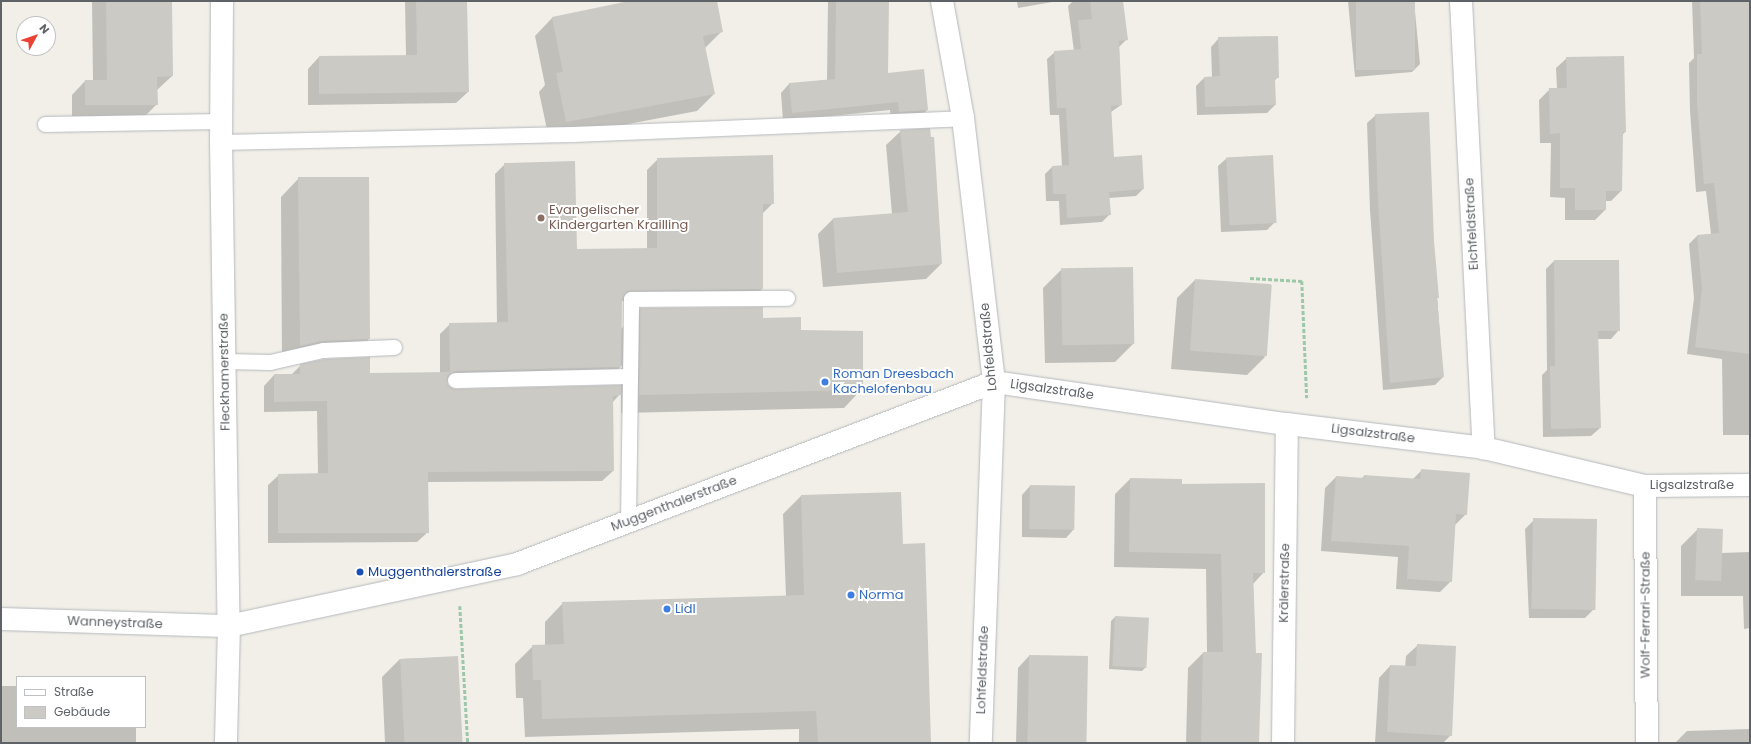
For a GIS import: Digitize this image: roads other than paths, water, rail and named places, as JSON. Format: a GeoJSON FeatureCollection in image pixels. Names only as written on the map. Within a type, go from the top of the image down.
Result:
{"type":"FeatureCollection","features":[{"type":"Feature","properties":{"kind":"street","name":"Fleckhamerstraße"},"geometry":{"type":"LineString","coordinates":[[222,1],[221,142],[229,626],[226,743]]}},
{"type":"Feature","properties":{"kind":"street","name":"Lohfeldstraße"},"geometry":{"type":"LineString","coordinates":[[942,1],[963,118],[994,382],[981,743]]}},
{"type":"Feature","properties":{"kind":"street","name":"Eichfeldstraße"},"geometry":{"type":"LineString","coordinates":[[1461,1],[1484,448]]}},
{"type":"Feature","properties":{"kind":"street","name":"Ligsalzstraße"},"geometry":{"type":"LineString","coordinates":[[994,382],[1298,425],[1484,448],[1645,486],[1750,485]]}},
{"type":"Feature","properties":{"kind":"street","name":"Muggenthalerstraße"},"geometry":{"type":"LineString","coordinates":[[229,626],[517,564],[994,382]]}},
{"type":"Feature","properties":{"kind":"street","name":"Krälerstraße"},"geometry":{"type":"LineString","coordinates":[[1282,743],[1298,425]]}},
{"type":"Feature","properties":{"kind":"street","name":"Wolf-Ferrari-Straße"},"geometry":{"type":"LineString","coordinates":[[1645,486],[1647,743]]}},
{"type":"Feature","properties":{"kind":"street","name":"Wanneystraße"},"geometry":{"type":"LineString","coordinates":[[1,619],[229,626]]}},
{"type":"Feature","properties":{"kind":"lane"},"geometry":{"type":"LineString","coordinates":[[221,142],[573,134],[963,118]]}},
{"type":"Feature","properties":{"kind":"lane"},"geometry":{"type":"LineString","coordinates":[[45,124],[221,121]]}},
{"type":"Feature","properties":{"kind":"lane"},"geometry":{"type":"LineString","coordinates":[[628,521],[631,299],[787,298]]}},
{"type":"Feature","properties":{"kind":"lane"},"geometry":{"type":"LineString","coordinates":[[225,361],[270,362],[323,350],[394,347]]}},
{"type":"Feature","properties":{"kind":"lane"},"geometry":{"type":"LineString","coordinates":[[455,380],[630,376]]}},
{"type":"Feature","properties":{"kind":"place","name":"Evangelischer Kindergarten Krailling"},"geometry":{"type":"Point","coordinates":[541,218]}},
{"type":"Feature","properties":{"kind":"place","name":"Roman Dreesbach Kachelofenbau"},"geometry":{"type":"Point","coordinates":[825,382]}},
{"type":"Feature","properties":{"kind":"place","name":"Muggenthalerstraße"},"geometry":{"type":"Point","coordinates":[360,572]}},
{"type":"Feature","properties":{"kind":"place","name":"Norma"},"geometry":{"type":"Point","coordinates":[851,595]}},
{"type":"Feature","properties":{"kind":"place","name":"Lidl"},"geometry":{"type":"Point","coordinates":[667,609]}}]}
